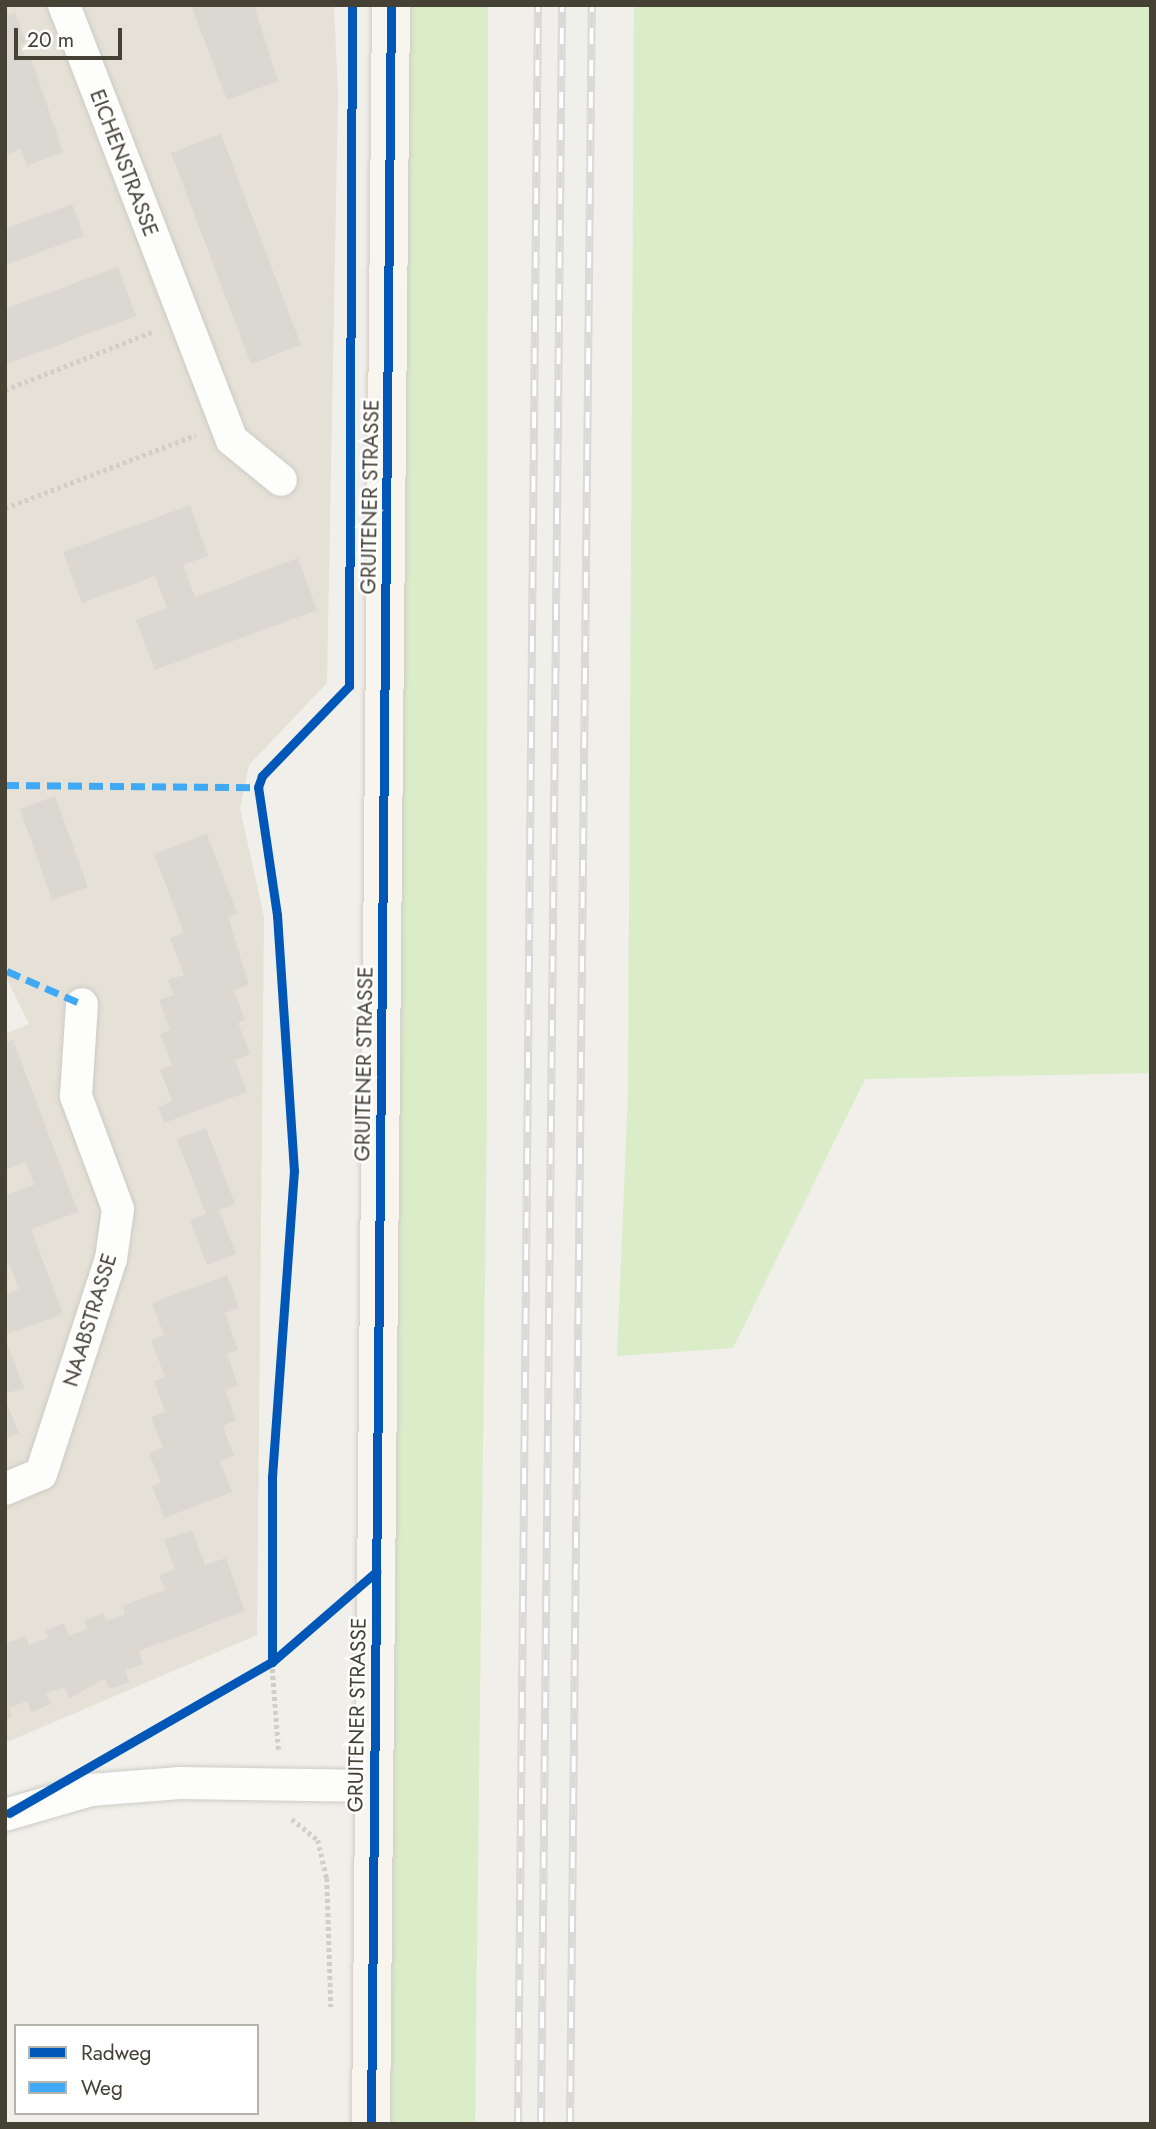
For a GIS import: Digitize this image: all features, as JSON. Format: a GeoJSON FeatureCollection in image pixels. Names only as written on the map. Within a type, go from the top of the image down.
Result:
{"type":"FeatureCollection","features":[{"type":"Feature","properties":{"kind":"main road","name":"GRUITENER STRASSE"},"geometry":{"type":"LineString","coordinates":[[371,2124],[391,5]]}},
{"type":"Feature","properties":{"kind":"street","name":"EICHENSTRASSE"},"geometry":{"type":"LineString","coordinates":[[64,5],[183,320],[232,440],[281,480]]}},
{"type":"Feature","properties":{"kind":"street","name":"NAABSTRASSE"},"geometry":{"type":"LineString","coordinates":[[5,1489],[41,1474],[111,1259],[118,1209],[76,1096],[82,1004]]}},
{"type":"Feature","properties":{"kind":"street"},"geometry":{"type":"LineString","coordinates":[[5,1815],[91,1790],[282,1783],[373,1786]]}},
{"type":"Feature","properties":{"kind":"path"},"geometry":{"type":"LineString","coordinates":[[5,390],[183,320]]}},
{"type":"Feature","properties":{"kind":"path"},"geometry":{"type":"LineString","coordinates":[[5,508],[226,424]]}},
{"type":"Feature","properties":{"kind":"path"},"geometry":{"type":"LineString","coordinates":[[260,1669],[282,1653]]}},
{"type":"Feature","properties":{"kind":"path"},"geometry":{"type":"LineString","coordinates":[[272,1662],[284,1812],[318,1840],[327,1878],[332,2014]]}},
{"type":"Feature","properties":{"kind":"shaded area"},"geometry":{"type":"Polygon","coordinates":[[[5,5],[334,5],[338,95],[327,683],[249,765],[240,808],[264,917],[257,1635],[5,1743],[5,1034],[29,1024],[5,975],[5,5]]]}},
{"type":"Feature","properties":{"kind":"green space"},"geometry":{"type":"Polygon","coordinates":[[[410,5],[488,5],[487,1110],[475,2124],[391,2124],[410,5]]]}},
{"type":"Feature","properties":{"kind":"green space"},"geometry":{"type":"Polygon","coordinates":[[[634,5],[1151,5],[1151,1073],[865,1079],[733,1348],[617,1356],[628,1092],[634,5]]]}},
{"type":"Feature","properties":{"kind":"building"},"geometry":{"type":"Polygon","coordinates":[[[5,5],[9,15],[15,12],[26,42],[20,45],[26,60],[31,58],[63,152],[27,166],[21,149],[5,155],[5,5]]]}},
{"type":"Feature","properties":{"kind":"building"},"geometry":{"type":"Polygon","coordinates":[[[191,5],[254,5],[278,81],[227,100],[191,5]]]}},
{"type":"Feature","properties":{"kind":"building"},"geometry":{"type":"Polygon","coordinates":[[[221,134],[301,345],[251,364],[171,153],[221,134]]]}},
{"type":"Feature","properties":{"kind":"building"},"geometry":{"type":"Polygon","coordinates":[[[72,204],[84,236],[5,265],[5,229],[72,204]]]}},
{"type":"Feature","properties":{"kind":"building"},"geometry":{"type":"Polygon","coordinates":[[[118,267],[136,316],[5,365],[5,309],[118,267]]]}},
{"type":"Feature","properties":{"kind":"building"},"geometry":{"type":"Polygon","coordinates":[[[190,505],[208,556],[183,565],[195,597],[298,558],[317,610],[155,670],[136,620],[167,608],[155,576],[82,603],[63,552],[190,505]]]}},
{"type":"Feature","properties":{"kind":"building"},"geometry":{"type":"Polygon","coordinates":[[[55,796],[88,887],[52,900],[20,809],[55,796]]]}},
{"type":"Feature","properties":{"kind":"building"},"geometry":{"type":"Polygon","coordinates":[[[207,834],[237,913],[228,917],[249,985],[234,990],[245,1020],[238,1023],[250,1054],[235,1060],[247,1092],[164,1123],[158,1107],[172,1101],[160,1070],[172,1065],[160,1034],[170,1030],[159,1000],[174,995],[168,980],[184,975],[170,938],[184,933],[154,854],[207,834]]]}},
{"type":"Feature","properties":{"kind":"building"},"geometry":{"type":"Polygon","coordinates":[[[13,1040],[78,1212],[31,1229],[63,1314],[5,1335],[5,1294],[19,1289],[10,1265],[5,1266],[5,1195],[34,1185],[26,1162],[5,1170],[5,1043],[13,1040]]]}},
{"type":"Feature","properties":{"kind":"building"},"geometry":{"type":"Polygon","coordinates":[[[206,1128],[235,1204],[219,1210],[236,1254],[207,1265],[190,1220],[206,1214],[177,1139],[206,1128]]]}},
{"type":"Feature","properties":{"kind":"building"},"geometry":{"type":"Polygon","coordinates":[[[227,1275],[239,1307],[225,1313],[238,1350],[227,1354],[238,1385],[225,1390],[236,1420],[223,1426],[234,1456],[220,1461],[232,1492],[164,1518],[152,1486],[161,1483],[149,1453],[163,1448],[151,1417],[165,1412],[154,1381],[165,1377],[151,1340],[164,1335],[152,1303],[227,1275]]]}},
{"type":"Feature","properties":{"kind":"building"},"geometry":{"type":"Polygon","coordinates":[[[5,1338],[24,1388],[5,1394],[5,1338]]]}},
{"type":"Feature","properties":{"kind":"building"},"geometry":{"type":"Polygon","coordinates":[[[5,1398],[19,1433],[5,1439],[5,1398]]]}},
{"type":"Feature","properties":{"kind":"building"},"geometry":{"type":"Polygon","coordinates":[[[192,1530],[205,1565],[226,1558],[245,1611],[139,1651],[143,1664],[125,1670],[129,1682],[109,1689],[105,1678],[69,1699],[65,1687],[46,1693],[51,1704],[31,1712],[27,1701],[9,1708],[12,1717],[5,1720],[6,1643],[26,1636],[29,1645],[48,1638],[45,1630],[64,1623],[69,1636],[88,1629],[84,1621],[104,1613],[106,1621],[125,1614],[123,1606],[165,1590],[159,1575],[175,1569],[164,1540],[192,1530]]]}},
{"type":"Feature","properties":{"kind":"railway"},"geometry":{"type":"LineString","coordinates":[[518,2124],[538,5]]}},
{"type":"Feature","properties":{"kind":"railway"},"geometry":{"type":"LineString","coordinates":[[541,2124],[562,5]]}},
{"type":"Feature","properties":{"kind":"railway"},"geometry":{"type":"LineString","coordinates":[[570,2124],[592,5]]}},
{"type":"Feature","properties":{"kind":"marked path"},"geometry":{"type":"LineString","coordinates":[[5,785],[258,787]]}},
{"type":"Feature","properties":{"kind":"marked path"},"geometry":{"type":"LineString","coordinates":[[7,971],[82,1004]]}},
{"type":"Feature","properties":{"kind":"cycle path"},"geometry":{"type":"LineString","coordinates":[[272,1662],[272,1477],[294,1171],[277,915],[258,787],[262,776],[349,686],[352,5]]}},
{"type":"Feature","properties":{"kind":"cycle path"},"geometry":{"type":"LineString","coordinates":[[371,2124],[391,5]]}},
{"type":"Feature","properties":{"kind":"cycle path"},"geometry":{"type":"LineString","coordinates":[[9,1813],[272,1662],[376,1572]]}}]}
